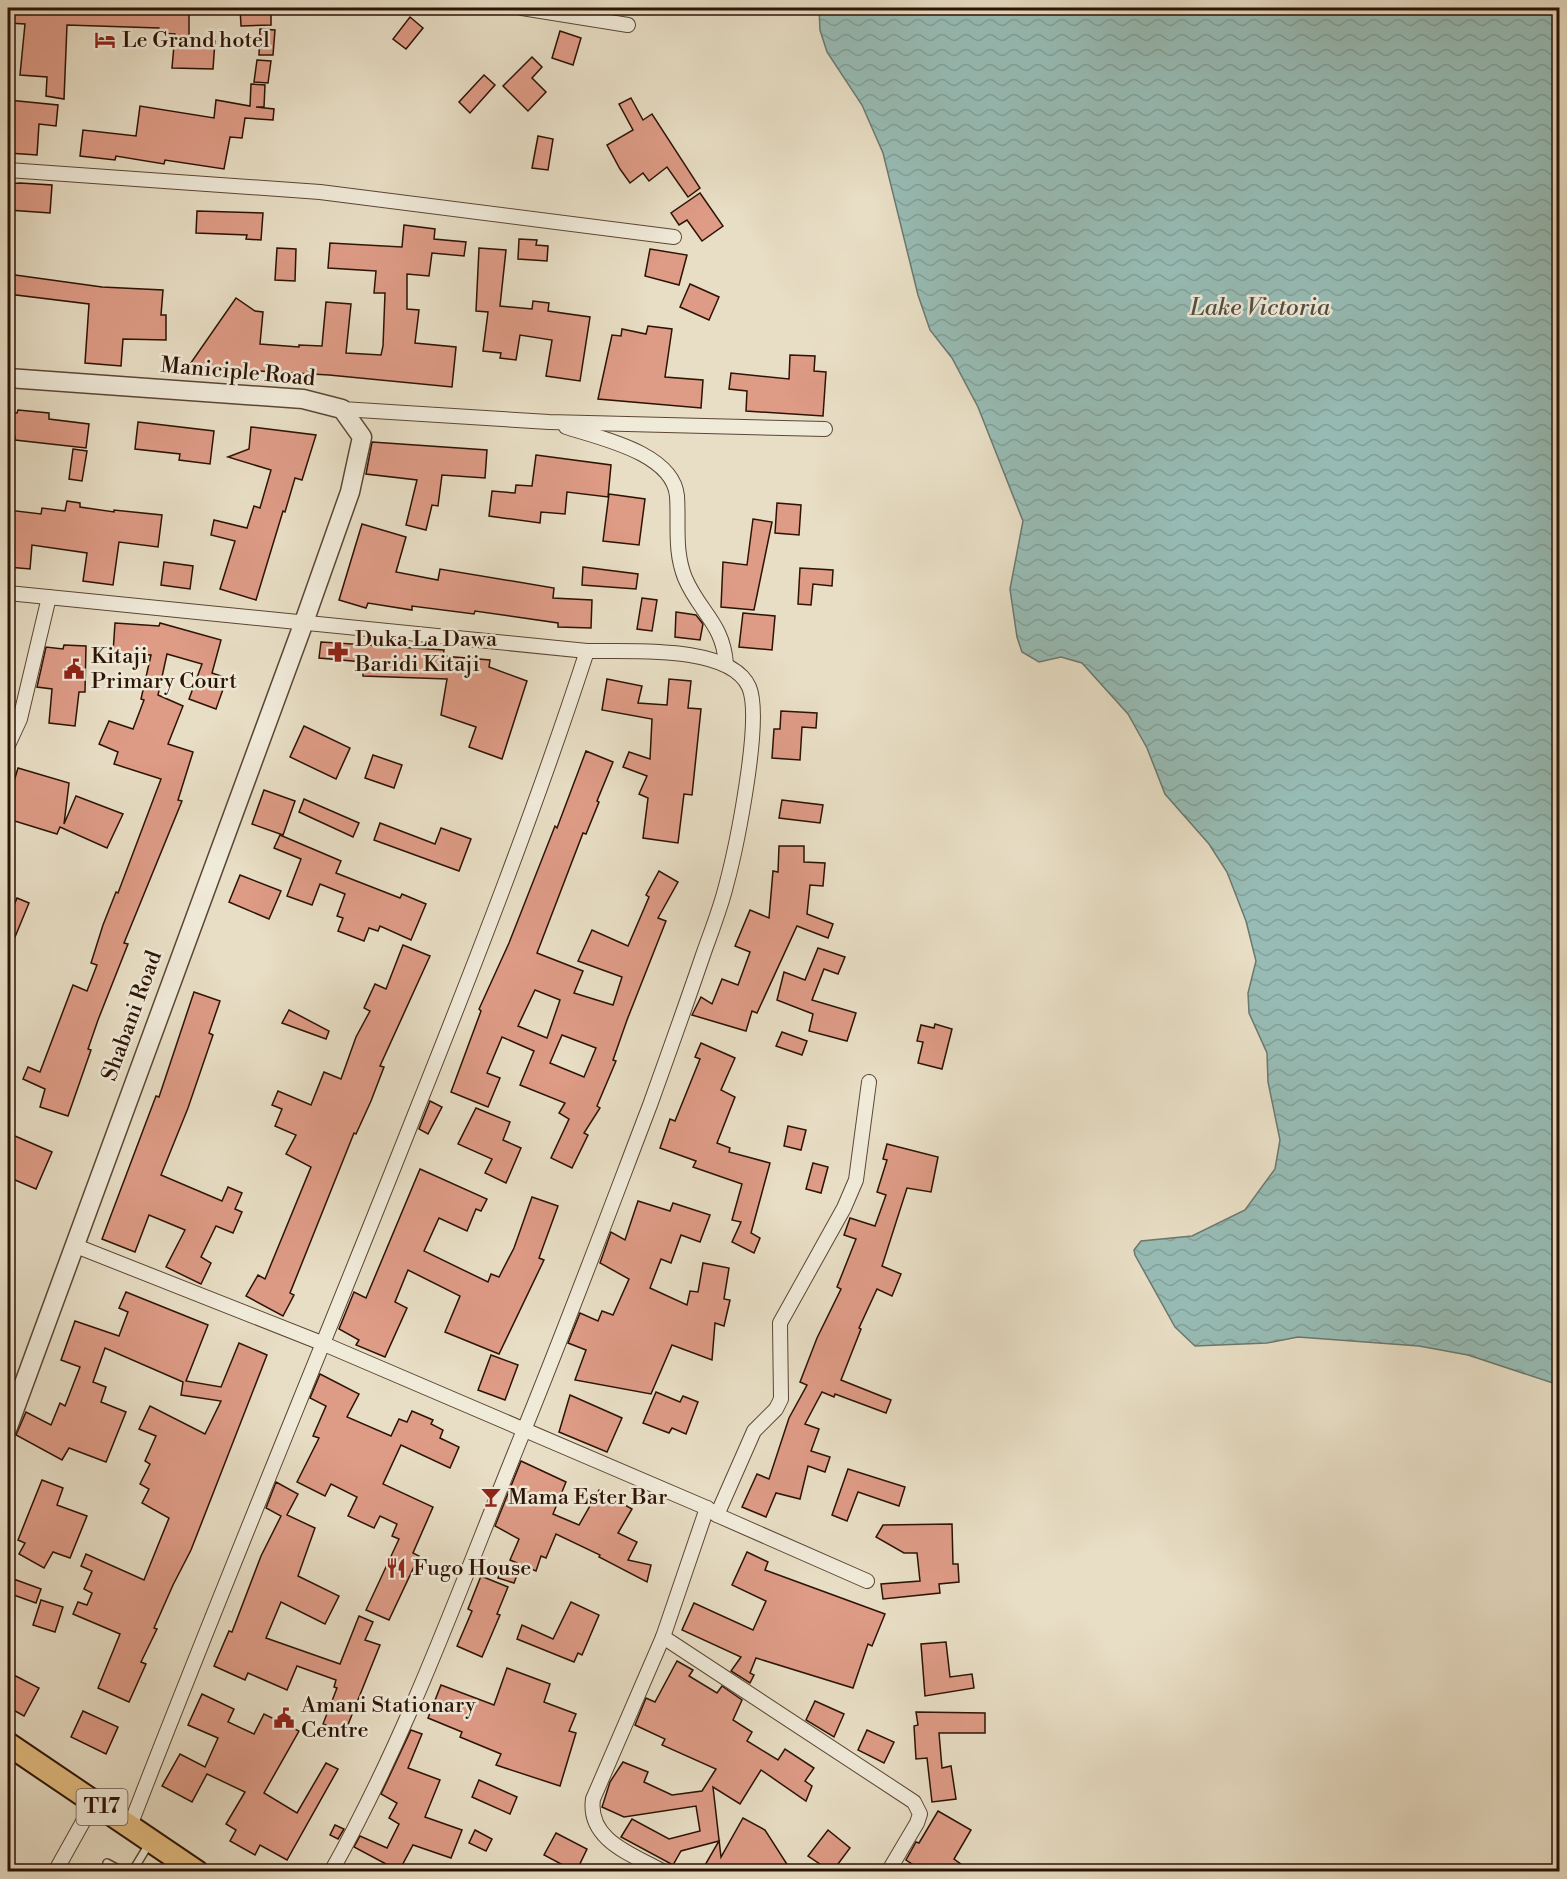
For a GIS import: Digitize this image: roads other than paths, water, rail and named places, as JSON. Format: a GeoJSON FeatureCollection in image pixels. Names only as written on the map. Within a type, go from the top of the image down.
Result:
{"type":"FeatureCollection","features":[{"type":"Feature","properties":{"kind":"main road","name":"T17"},"geometry":{"type":"LineString","coordinates":[[8,1744],[152,1839],[196,1872]]}},
{"type":"Feature","properties":{"kind":"street"},"geometry":{"type":"LineString","coordinates":[[522,8],[628,25]]}},
{"type":"Feature","properties":{"kind":"street"},"geometry":{"type":"LineString","coordinates":[[8,170],[320,192],[674,237]]}},
{"type":"Feature","properties":{"kind":"street","name":"Maniciple Road"},"geometry":{"type":"LineString","coordinates":[[8,378],[303,399],[342,409],[357,426],[362,438],[360,455],[350,492],[304,622]]}},
{"type":"Feature","properties":{"kind":"street"},"geometry":{"type":"LineString","coordinates":[[342,409],[549,422],[825,429]]}},
{"type":"Feature","properties":{"kind":"street"},"geometry":{"type":"LineString","coordinates":[[549,422],[632,450],[661,465],[669,475],[677,494],[676,539],[679,562],[697,602],[719,630],[724,644],[726,664]]}},
{"type":"Feature","properties":{"kind":"street"},"geometry":{"type":"LineString","coordinates":[[8,593],[587,651],[660,653],[726,664],[739,672],[750,689],[753,712],[749,767],[726,888],[679,1026],[577,1301],[524,1432],[384,1770],[331,1872]]}},
{"type":"Feature","properties":{"kind":"street"},"geometry":{"type":"LineString","coordinates":[[8,745],[20,719],[50,597]]}},
{"type":"Feature","properties":{"kind":"street","name":"Shabani Road"},"geometry":{"type":"LineString","coordinates":[[8,1427],[304,622]]}},
{"type":"Feature","properties":{"kind":"street"},"geometry":{"type":"LineString","coordinates":[[130,1826],[212,1614],[324,1344],[517,859],[587,651]]}},
{"type":"Feature","properties":{"kind":"street"},"geometry":{"type":"LineString","coordinates":[[664,1872],[601,1834],[592,1810],[593,1799],[663,1637],[712,1511],[754,1431],[776,1409],[781,1399],[780,1323],[844,1208],[856,1180],[869,1082]]}},
{"type":"Feature","properties":{"kind":"street"},"geometry":{"type":"LineString","coordinates":[[76,1246],[324,1344],[712,1511],[867,1581]]}},
{"type":"Feature","properties":{"kind":"street"},"geometry":{"type":"LineString","coordinates":[[663,1637],[914,1802],[920,1814],[917,1823],[888,1872]]}},
{"type":"Feature","properties":{"kind":"street"},"geometry":{"type":"LineString","coordinates":[[55,1872],[93,1802]]}},
{"type":"Feature","properties":{"kind":"lane"},"geometry":{"type":"LineString","coordinates":[[132,1872],[152,1839]]}},
{"type":"Feature","properties":{"kind":"lane"},"geometry":{"type":"LineString","coordinates":[[107,1863],[124,1872]]}},
{"type":"Feature","properties":{"kind":"water","name":"Lake Victoria"},"geometry":{"type":"Polygon","coordinates":[[[819,8],[1559,8],[1559,1385],[1468,1355],[1419,1346],[1298,1337],[1267,1343],[1195,1346],[1175,1327],[1135,1255],[1134,1250],[1141,1241],[1192,1236],[1245,1210],[1275,1169],[1280,1140],[1268,1082],[1267,1053],[1249,1013],[1248,993],[1256,961],[1246,921],[1227,872],[1209,844],[1165,794],[1147,748],[1128,714],[1082,663],[1061,657],[1039,662],[1022,652],[1017,637],[1010,589],[1023,521],[978,407],[952,358],[930,330],[918,295],[883,153],[862,105],[827,52],[820,30],[819,8]]]}},
{"type":"Feature","properties":{"kind":"place","name":"Le Grand hotel"},"geometry":{"type":"Point","coordinates":[105,40]}},
{"type":"Feature","properties":{"kind":"place","name":"Duka La Dawa Baridi Kitaji"},"geometry":{"type":"Point","coordinates":[338,652]}},
{"type":"Feature","properties":{"kind":"place","name":"Kitaji Primary Court"},"geometry":{"type":"Point","coordinates":[74,669]}},
{"type":"Feature","properties":{"kind":"place","name":"Mama Ester Bar"},"geometry":{"type":"Point","coordinates":[491,1497]}},
{"type":"Feature","properties":{"kind":"place","name":"Fugo House"},"geometry":{"type":"Point","coordinates":[396,1568]}},
{"type":"Feature","properties":{"kind":"place","name":"Amani Stationary Centre"},"geometry":{"type":"Point","coordinates":[284,1718]}}]}
